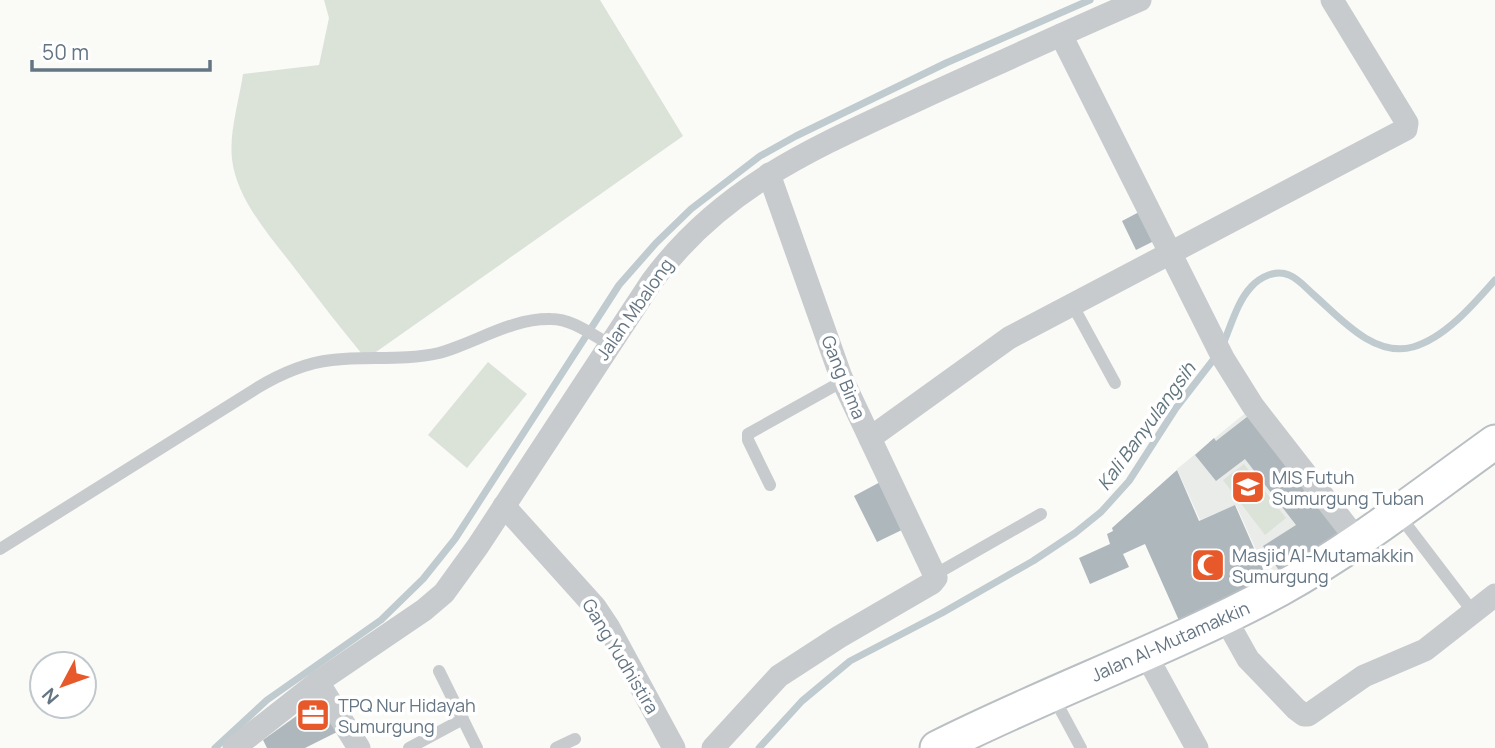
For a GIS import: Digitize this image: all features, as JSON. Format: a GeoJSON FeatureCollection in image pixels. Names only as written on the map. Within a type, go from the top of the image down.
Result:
{"type":"FeatureCollection","features":[{"type":"Feature","properties":{"kind":"street","name":"Jalan Mbalong"},"geometry":{"type":"LineString","coordinates":[[234,748],[318,682],[437,600],[464,567],[504,506],[604,341],[681,244],[715,212],[769,174],[865,125],[1140,0]]}},
{"type":"Feature","properties":{"kind":"street"},"geometry":{"type":"LineString","coordinates":[[870,438],[1003,342],[1406,130],[1407,123],[1332,0]]}},
{"type":"Feature","properties":{"kind":"street"},"geometry":{"type":"LineString","coordinates":[[1061,35],[1205,324],[1240,387],[1358,541]]}},
{"type":"Feature","properties":{"kind":"street","name":"Gang Bima"},"geometry":{"type":"LineString","coordinates":[[769,174],[843,381],[936,574]]}},
{"type":"Feature","properties":{"kind":"street","name":"Jalan Al-Mutamakkin"},"geometry":{"type":"LineString","coordinates":[[939,748],[1051,694],[1225,618],[1283,587],[1358,541],[1495,442]]}},
{"type":"Feature","properties":{"kind":"street","name":"Gang Yudhistira"},"geometry":{"type":"LineString","coordinates":[[504,506],[595,607],[674,748]]}},
{"type":"Feature","properties":{"kind":"street"},"geometry":{"type":"LineString","coordinates":[[713,748],[779,676],[839,637],[932,583],[936,580],[936,574]]}},
{"type":"Feature","properties":{"kind":"street"},"geometry":{"type":"LineString","coordinates":[[1225,618],[1254,666],[1296,709],[1306,715],[1364,676],[1425,650],[1495,595]]}},
{"type":"Feature","properties":{"kind":"street"},"geometry":{"type":"LineString","coordinates":[[1145,653],[1197,748]]}},
{"type":"Feature","properties":{"kind":"street"},"geometry":{"type":"LineString","coordinates":[[318,682],[359,748]]}},
{"type":"Feature","properties":{"kind":"lane"},"geometry":{"type":"LineString","coordinates":[[1072,304],[1115,383]]}},
{"type":"Feature","properties":{"kind":"lane"},"geometry":{"type":"LineString","coordinates":[[0,549],[263,384],[292,370],[334,360],[426,355],[534,320],[556,319],[604,341]]}},
{"type":"Feature","properties":{"kind":"lane"},"geometry":{"type":"LineString","coordinates":[[770,485],[748,440],[748,434],[843,381]]}},
{"type":"Feature","properties":{"kind":"lane"},"geometry":{"type":"LineString","coordinates":[[1397,513],[1474,612]]}},
{"type":"Feature","properties":{"kind":"lane"},"geometry":{"type":"LineString","coordinates":[[936,574],[1041,514]]}},
{"type":"Feature","properties":{"kind":"lane"},"geometry":{"type":"LineString","coordinates":[[439,671],[477,748]]}},
{"type":"Feature","properties":{"kind":"lane"},"geometry":{"type":"LineString","coordinates":[[1051,694],[1082,748]]}},
{"type":"Feature","properties":{"kind":"lane"},"geometry":{"type":"LineString","coordinates":[[409,748],[463,719]]}},
{"type":"Feature","properties":{"kind":"lane"},"geometry":{"type":"LineString","coordinates":[[555,748],[575,739]]}},
{"type":"Feature","properties":{"kind":"shaded area"},"geometry":{"type":"Polygon","coordinates":[[[324,0],[600,0],[683,136],[366,359],[256,218],[241,189],[232,159],[233,127],[243,74],[319,65],[329,18],[324,0]]]}},
{"type":"Feature","properties":{"kind":"shaded area"},"geometry":{"type":"Polygon","coordinates":[[[488,362],[527,394],[467,468],[428,435],[488,362]]]}},
{"type":"Feature","properties":{"kind":"shaded area","name":"MIS Futuh Sumurgung Tuban"},"geometry":{"type":"Polygon","coordinates":[[[1249,410],[1350,537],[1272,586],[1236,505],[1200,520],[1177,469],[1249,410]]]}},
{"type":"Feature","properties":{"kind":"shaded area"},"geometry":{"type":"Polygon","coordinates":[[[1244,464],[1286,518],[1265,535],[1223,480],[1244,464]]]}},
{"type":"Feature","properties":{"kind":"building"},"geometry":{"type":"Polygon","coordinates":[[[1141,211],[1156,240],[1136,250],[1122,221],[1141,211]]]}},
{"type":"Feature","properties":{"kind":"building"},"geometry":{"type":"Polygon","coordinates":[[[1252,413],[1349,536],[1284,578],[1263,546],[1296,525],[1245,459],[1216,481],[1195,455],[1214,438],[1216,441],[1252,413]]]}},
{"type":"Feature","properties":{"kind":"building","name":"Masjid Al-Mutamakkin Sumurgung"},"geometry":{"type":"Polygon","coordinates":[[[1177,470],[1199,521],[1235,505],[1270,585],[1181,625],[1145,544],[1123,554],[1129,567],[1090,584],[1079,558],[1110,544],[1107,534],[1113,531],[1112,528],[1177,470]]]}},
{"type":"Feature","properties":{"kind":"building"},"geometry":{"type":"Polygon","coordinates":[[[884,480],[908,527],[877,542],[854,496],[884,480]]]}},
{"type":"Feature","properties":{"kind":"building","name":"TPQ Nur Hidayah Sumurgung"},"geometry":{"type":"Polygon","coordinates":[[[320,699],[337,732],[305,748],[267,748],[263,740],[320,699]]]}},
{"type":"Feature","properties":{"kind":"waterway"},"geometry":{"type":"LineString","coordinates":[[215,748],[267,700],[381,620],[423,579],[455,539],[619,285],[691,209],[760,156],[796,136],[946,63],[1090,0]]}},
{"type":"Feature","properties":{"kind":"waterway","name":"Kali Banyulangsih"},"geometry":{"type":"LineString","coordinates":[[1223,344],[1246,293],[1268,275],[1289,275],[1359,334],[1385,347],[1399,349],[1425,343],[1436,336],[1468,309],[1495,280]]}},
{"type":"Feature","properties":{"kind":"waterway","name":"Kali Banyulangsih"},"geometry":{"type":"LineString","coordinates":[[759,748],[802,701],[850,661],[1033,561],[1101,512],[1129,481],[1176,408],[1217,355]]}},
{"type":"Feature","properties":{"kind":"place","name":"MIS Futuh Sumurgung Tuban"},"geometry":{"type":"Point","coordinates":[1248,487]}},
{"type":"Feature","properties":{"kind":"place","name":"Masjid Al-Mutamakkin Sumurgung"},"geometry":{"type":"Point","coordinates":[1208,565]}},
{"type":"Feature","properties":{"kind":"place","name":"TPQ Nur Hidayah Sumurgung"},"geometry":{"type":"Point","coordinates":[313,715]}}]}
